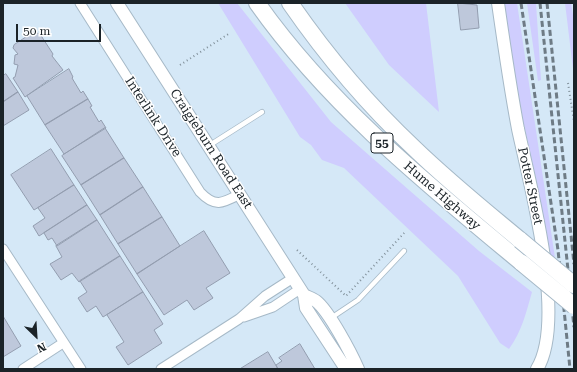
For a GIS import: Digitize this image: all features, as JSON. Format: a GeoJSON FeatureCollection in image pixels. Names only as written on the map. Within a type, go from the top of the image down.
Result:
{"type":"FeatureCollection","features":[{"type":"Feature","properties":{"kind":"highway","name":"Hume Highway"},"geometry":{"type":"LineString","coordinates":[[257,3],[308,67],[367,130],[446,200],[574,306]]}},
{"type":"Feature","properties":{"kind":"highway","name":"Hume Highway"},"geometry":{"type":"LineString","coordinates":[[290,3],[353,84],[413,147],[574,285]]}},
{"type":"Feature","properties":{"kind":"main road","name":"Craigieburn Road East"},"geometry":{"type":"LineString","coordinates":[[117,3],[302,292],[306,308],[346,369]]}},
{"type":"Feature","properties":{"kind":"main road","name":"Potter Street"},"geometry":{"type":"LineString","coordinates":[[498,3],[511,88],[540,235],[548,301],[547,343],[537,369]]}},
{"type":"Feature","properties":{"kind":"main road","name":"Craigieburn Road East"},"geometry":{"type":"LineString","coordinates":[[302,292],[316,301],[330,319],[346,343],[358,369]]}},
{"type":"Feature","properties":{"kind":"street","name":"Interlink Drive"},"geometry":{"type":"LineString","coordinates":[[80,3],[200,192],[214,203],[224,202],[240,194]]}},
{"type":"Feature","properties":{"kind":"street"},"geometry":{"type":"LineString","coordinates":[[3,249],[81,369]]}},
{"type":"Feature","properties":{"kind":"street"},"geometry":{"type":"LineString","coordinates":[[161,369],[239,319],[265,296],[293,278]]}},
{"type":"Feature","properties":{"kind":"street"},"geometry":{"type":"LineString","coordinates":[[239,319],[273,307],[302,292]]}},
{"type":"Feature","properties":{"kind":"street"},"geometry":{"type":"LineString","coordinates":[[23,369],[63,343]]}},
{"type":"Feature","properties":{"kind":"lane"},"geometry":{"type":"LineString","coordinates":[[209,146],[262,112]]}},
{"type":"Feature","properties":{"kind":"lane"},"geometry":{"type":"LineString","coordinates":[[330,319],[358,300],[404,251]]}},
{"type":"Feature","properties":{"kind":"path"},"geometry":{"type":"LineString","coordinates":[[180,65],[230,33]]}},
{"type":"Feature","properties":{"kind":"path"},"geometry":{"type":"LineString","coordinates":[[568,83],[574,122]]}},
{"type":"Feature","properties":{"kind":"path"},"geometry":{"type":"LineString","coordinates":[[297,250],[346,296],[406,231]]}},
{"type":"Feature","properties":{"kind":"shaded area"},"geometry":{"type":"Polygon","coordinates":[[[218,3],[237,3],[331,122],[479,251],[532,292],[526,315],[509,349],[500,343],[458,276],[344,168],[322,160],[311,145],[300,137],[218,3]]]}},
{"type":"Feature","properties":{"kind":"shaded area"},"geometry":{"type":"Polygon","coordinates":[[[345,3],[426,3],[439,112],[389,65],[345,3]]]}},
{"type":"Feature","properties":{"kind":"shaded area"},"geometry":{"type":"Polygon","coordinates":[[[504,3],[517,3],[555,258],[549,254],[538,188],[519,103],[504,3]]]}},
{"type":"Feature","properties":{"kind":"shaded area"},"geometry":{"type":"Polygon","coordinates":[[[527,3],[536,3],[541,80],[538,81],[527,3]]]}},
{"type":"Feature","properties":{"kind":"shaded area"},"geometry":{"type":"Polygon","coordinates":[[[565,3],[571,3],[574,21],[574,77],[565,3]]]}},
{"type":"Feature","properties":{"kind":"building"},"geometry":{"type":"Polygon","coordinates":[[[458,3],[477,5],[479,28],[461,30],[458,3]]]}},
{"type":"Feature","properties":{"kind":"building"},"geometry":{"type":"Polygon","coordinates":[[[34,32],[40,34],[53,54],[52,56],[63,70],[25,97],[13,78],[15,77],[18,65],[14,64],[15,55],[18,54],[13,48],[14,45],[34,32]]]}},
{"type":"Feature","properties":{"kind":"building"},"geometry":{"type":"Polygon","coordinates":[[[69,69],[73,77],[72,78],[81,93],[83,91],[88,99],[45,125],[27,96],[69,69]]]}},
{"type":"Feature","properties":{"kind":"building"},"geometry":{"type":"Polygon","coordinates":[[[6,74],[18,92],[3,102],[3,76],[6,74]]]}},
{"type":"Feature","properties":{"kind":"building"},"geometry":{"type":"Polygon","coordinates":[[[18,92],[29,110],[3,126],[3,102],[18,92]]]}},
{"type":"Feature","properties":{"kind":"building"},"geometry":{"type":"Polygon","coordinates":[[[88,99],[92,106],[90,107],[99,122],[101,120],[106,128],[64,154],[45,125],[88,99]]]}},
{"type":"Feature","properties":{"kind":"building"},"geometry":{"type":"Polygon","coordinates":[[[105,128],[124,158],[81,185],[62,156],[105,128]]]}},
{"type":"Feature","properties":{"kind":"building"},"geometry":{"type":"Polygon","coordinates":[[[51,149],[74,185],[34,210],[11,175],[51,149]]]}},
{"type":"Feature","properties":{"kind":"building"},"geometry":{"type":"Polygon","coordinates":[[[124,158],[143,187],[100,215],[81,185],[124,158]]]}},
{"type":"Feature","properties":{"kind":"building"},"geometry":{"type":"Polygon","coordinates":[[[74,185],[87,205],[39,236],[33,226],[45,218],[38,208],[74,185]]]}},
{"type":"Feature","properties":{"kind":"building"},"geometry":{"type":"Polygon","coordinates":[[[143,187],[162,217],[118,244],[100,215],[143,187]]]}},
{"type":"Feature","properties":{"kind":"building"},"geometry":{"type":"Polygon","coordinates":[[[87,205],[97,220],[57,246],[52,238],[48,240],[44,233],[87,205]]]}},
{"type":"Feature","properties":{"kind":"building"},"geometry":{"type":"Polygon","coordinates":[[[162,217],[180,246],[137,274],[118,244],[162,217]]]}},
{"type":"Feature","properties":{"kind":"building"},"geometry":{"type":"Polygon","coordinates":[[[97,220],[120,256],[79,282],[72,273],[61,280],[50,264],[62,257],[56,246],[97,220]]]}},
{"type":"Feature","properties":{"kind":"building"},"geometry":{"type":"Polygon","coordinates":[[[204,231],[230,273],[206,288],[213,298],[194,310],[187,300],[164,315],[137,274],[204,231]]]}},
{"type":"Feature","properties":{"kind":"building"},"geometry":{"type":"Polygon","coordinates":[[[120,256],[143,292],[103,317],[96,306],[87,312],[78,298],[87,292],[80,281],[120,256]]]}},
{"type":"Feature","properties":{"kind":"building"},"geometry":{"type":"Polygon","coordinates":[[[143,292],[163,324],[154,330],[162,343],[128,365],[116,347],[124,342],[107,315],[143,292]]]}},
{"type":"Feature","properties":{"kind":"building"},"geometry":{"type":"Polygon","coordinates":[[[3,316],[21,346],[3,357],[3,316]]]}},
{"type":"Feature","properties":{"kind":"building"},"geometry":{"type":"Polygon","coordinates":[[[300,344],[315,369],[278,369],[276,365],[282,361],[279,358],[300,344]]]}},
{"type":"Feature","properties":{"kind":"building"},"geometry":{"type":"Polygon","coordinates":[[[268,352],[278,369],[240,369],[268,352]]]}},
{"type":"Feature","properties":{"kind":"railway"},"geometry":{"type":"LineString","coordinates":[[521,3],[558,250],[570,369]]}},
{"type":"Feature","properties":{"kind":"railway"},"geometry":{"type":"LineString","coordinates":[[540,3],[574,327]]}},
{"type":"Feature","properties":{"kind":"railway"},"geometry":{"type":"LineString","coordinates":[[547,3],[574,264]]}}]}
